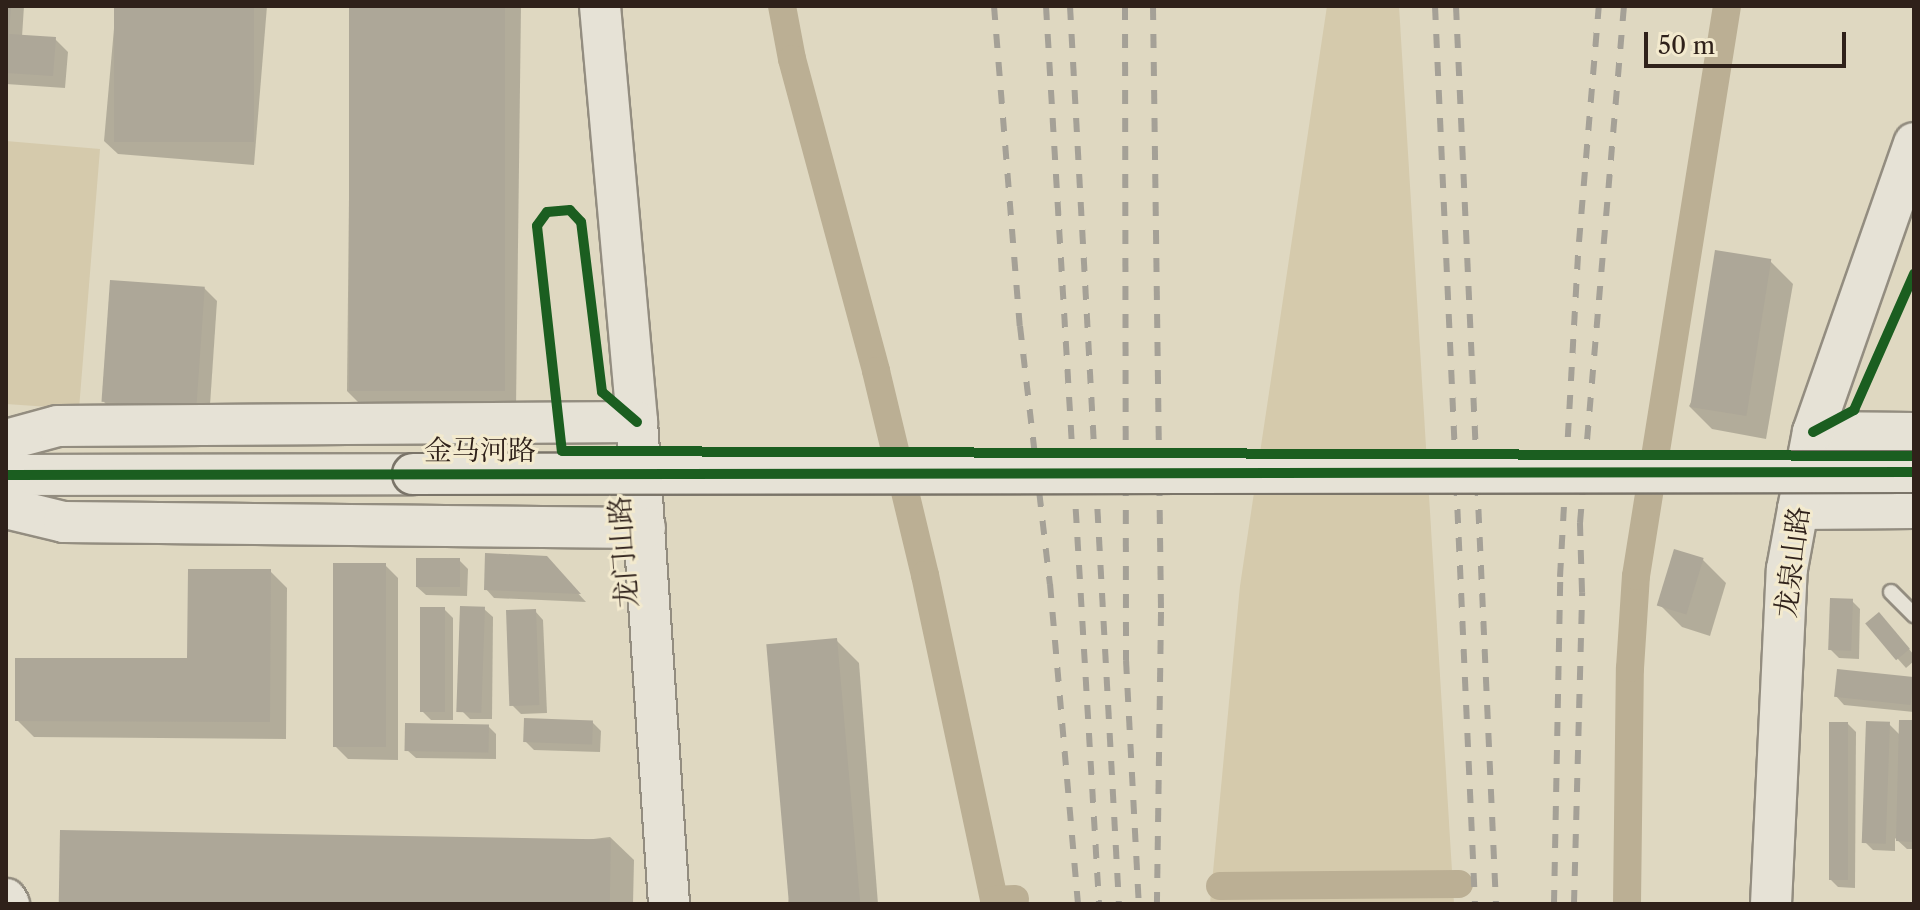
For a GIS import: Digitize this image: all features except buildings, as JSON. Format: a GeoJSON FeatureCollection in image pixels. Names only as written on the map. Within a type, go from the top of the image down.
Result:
{"type":"FeatureCollection","features":[{"type":"Feature","properties":{"kind":"street","name":"龙门山路"},"geometry":{"type":"LineString","coordinates":[[600,6],[637,422],[669,904]]}},
{"type":"Feature","properties":{"kind":"street","name":"龙泉山路"},"geometry":{"type":"LineString","coordinates":[[1771,904],[1787,569],[1798,509],[1813,432],[1914,143]]}},
{"type":"Feature","properties":{"kind":"street"},"geometry":{"type":"LineString","coordinates":[[6,440],[58,426],[637,422]]}},
{"type":"Feature","properties":{"kind":"street"},"geometry":{"type":"LineString","coordinates":[[1813,432],[1914,433]]}},
{"type":"Feature","properties":{"kind":"street","name":"金马河路"},"geometry":{"type":"LineString","coordinates":[[6,475],[1914,472]]}},
{"type":"Feature","properties":{"kind":"street"},"geometry":{"type":"LineString","coordinates":[[6,508],[64,522],[645,528]]}},
{"type":"Feature","properties":{"kind":"street"},"geometry":{"type":"LineString","coordinates":[[1798,509],[1914,508]]}},
{"type":"Feature","properties":{"kind":"lane"},"geometry":{"type":"LineString","coordinates":[[1891,592],[1914,615]]}},
{"type":"Feature","properties":{"kind":"shaded area"},"geometry":{"type":"Polygon","coordinates":[[[1327,6],[1399,6],[1454,904],[1210,904],[1240,586],[1327,6]]]}},
{"type":"Feature","properties":{"kind":"shaded area"},"geometry":{"type":"Polygon","coordinates":[[[6,141],[100,149],[79,409],[6,404],[6,141]]]}},
{"type":"Feature","properties":{"kind":"waterway"},"geometry":{"type":"LineString","coordinates":[[782,6],[792,59],[876,371],[925,575],[994,900],[1015,899]]}},
{"type":"Feature","properties":{"kind":"waterway"},"geometry":{"type":"LineString","coordinates":[[1627,904],[1630,668],[1636,576],[1727,6]]}},
{"type":"Feature","properties":{"kind":"waterway"},"geometry":{"type":"LineString","coordinates":[[1220,886],[1459,884]]}},
{"type":"Feature","properties":{"kind":"railway"},"geometry":{"type":"LineString","coordinates":[[994,6],[1020,326],[1050,584],[1078,904]]}},
{"type":"Feature","properties":{"kind":"railway"},"geometry":{"type":"LineString","coordinates":[[1046,6],[1099,904]]}},
{"type":"Feature","properties":{"kind":"railway"},"geometry":{"type":"LineString","coordinates":[[1070,6],[1119,904]]}},
{"type":"Feature","properties":{"kind":"railway"},"geometry":{"type":"LineString","coordinates":[[1125,6],[1126,660],[1139,904]]}},
{"type":"Feature","properties":{"kind":"railway"},"geometry":{"type":"LineString","coordinates":[[1153,6],[1161,612],[1157,904]]}},
{"type":"Feature","properties":{"kind":"railway"},"geometry":{"type":"LineString","coordinates":[[1435,6],[1475,904]]}},
{"type":"Feature","properties":{"kind":"railway"},"geometry":{"type":"LineString","coordinates":[[1456,6],[1496,904]]}},
{"type":"Feature","properties":{"kind":"railway"},"geometry":{"type":"LineString","coordinates":[[1554,904],[1560,577],[1579,242],[1599,6]]}},
{"type":"Feature","properties":{"kind":"railway"},"geometry":{"type":"LineString","coordinates":[[1574,904],[1582,592],[1580,523],[1624,6]]}},
{"type":"Feature","properties":{"kind":"cycle path"},"geometry":{"type":"LineString","coordinates":[[637,422],[602,392],[581,222],[570,210],[547,212],[537,226],[562,451],[1914,456]]}},
{"type":"Feature","properties":{"kind":"cycle path"},"geometry":{"type":"LineString","coordinates":[[1813,432],[1854,410],[1914,274]]}},
{"type":"Feature","properties":{"kind":"cycle path"},"geometry":{"type":"LineString","coordinates":[[6,475],[1914,472]]}}]}
